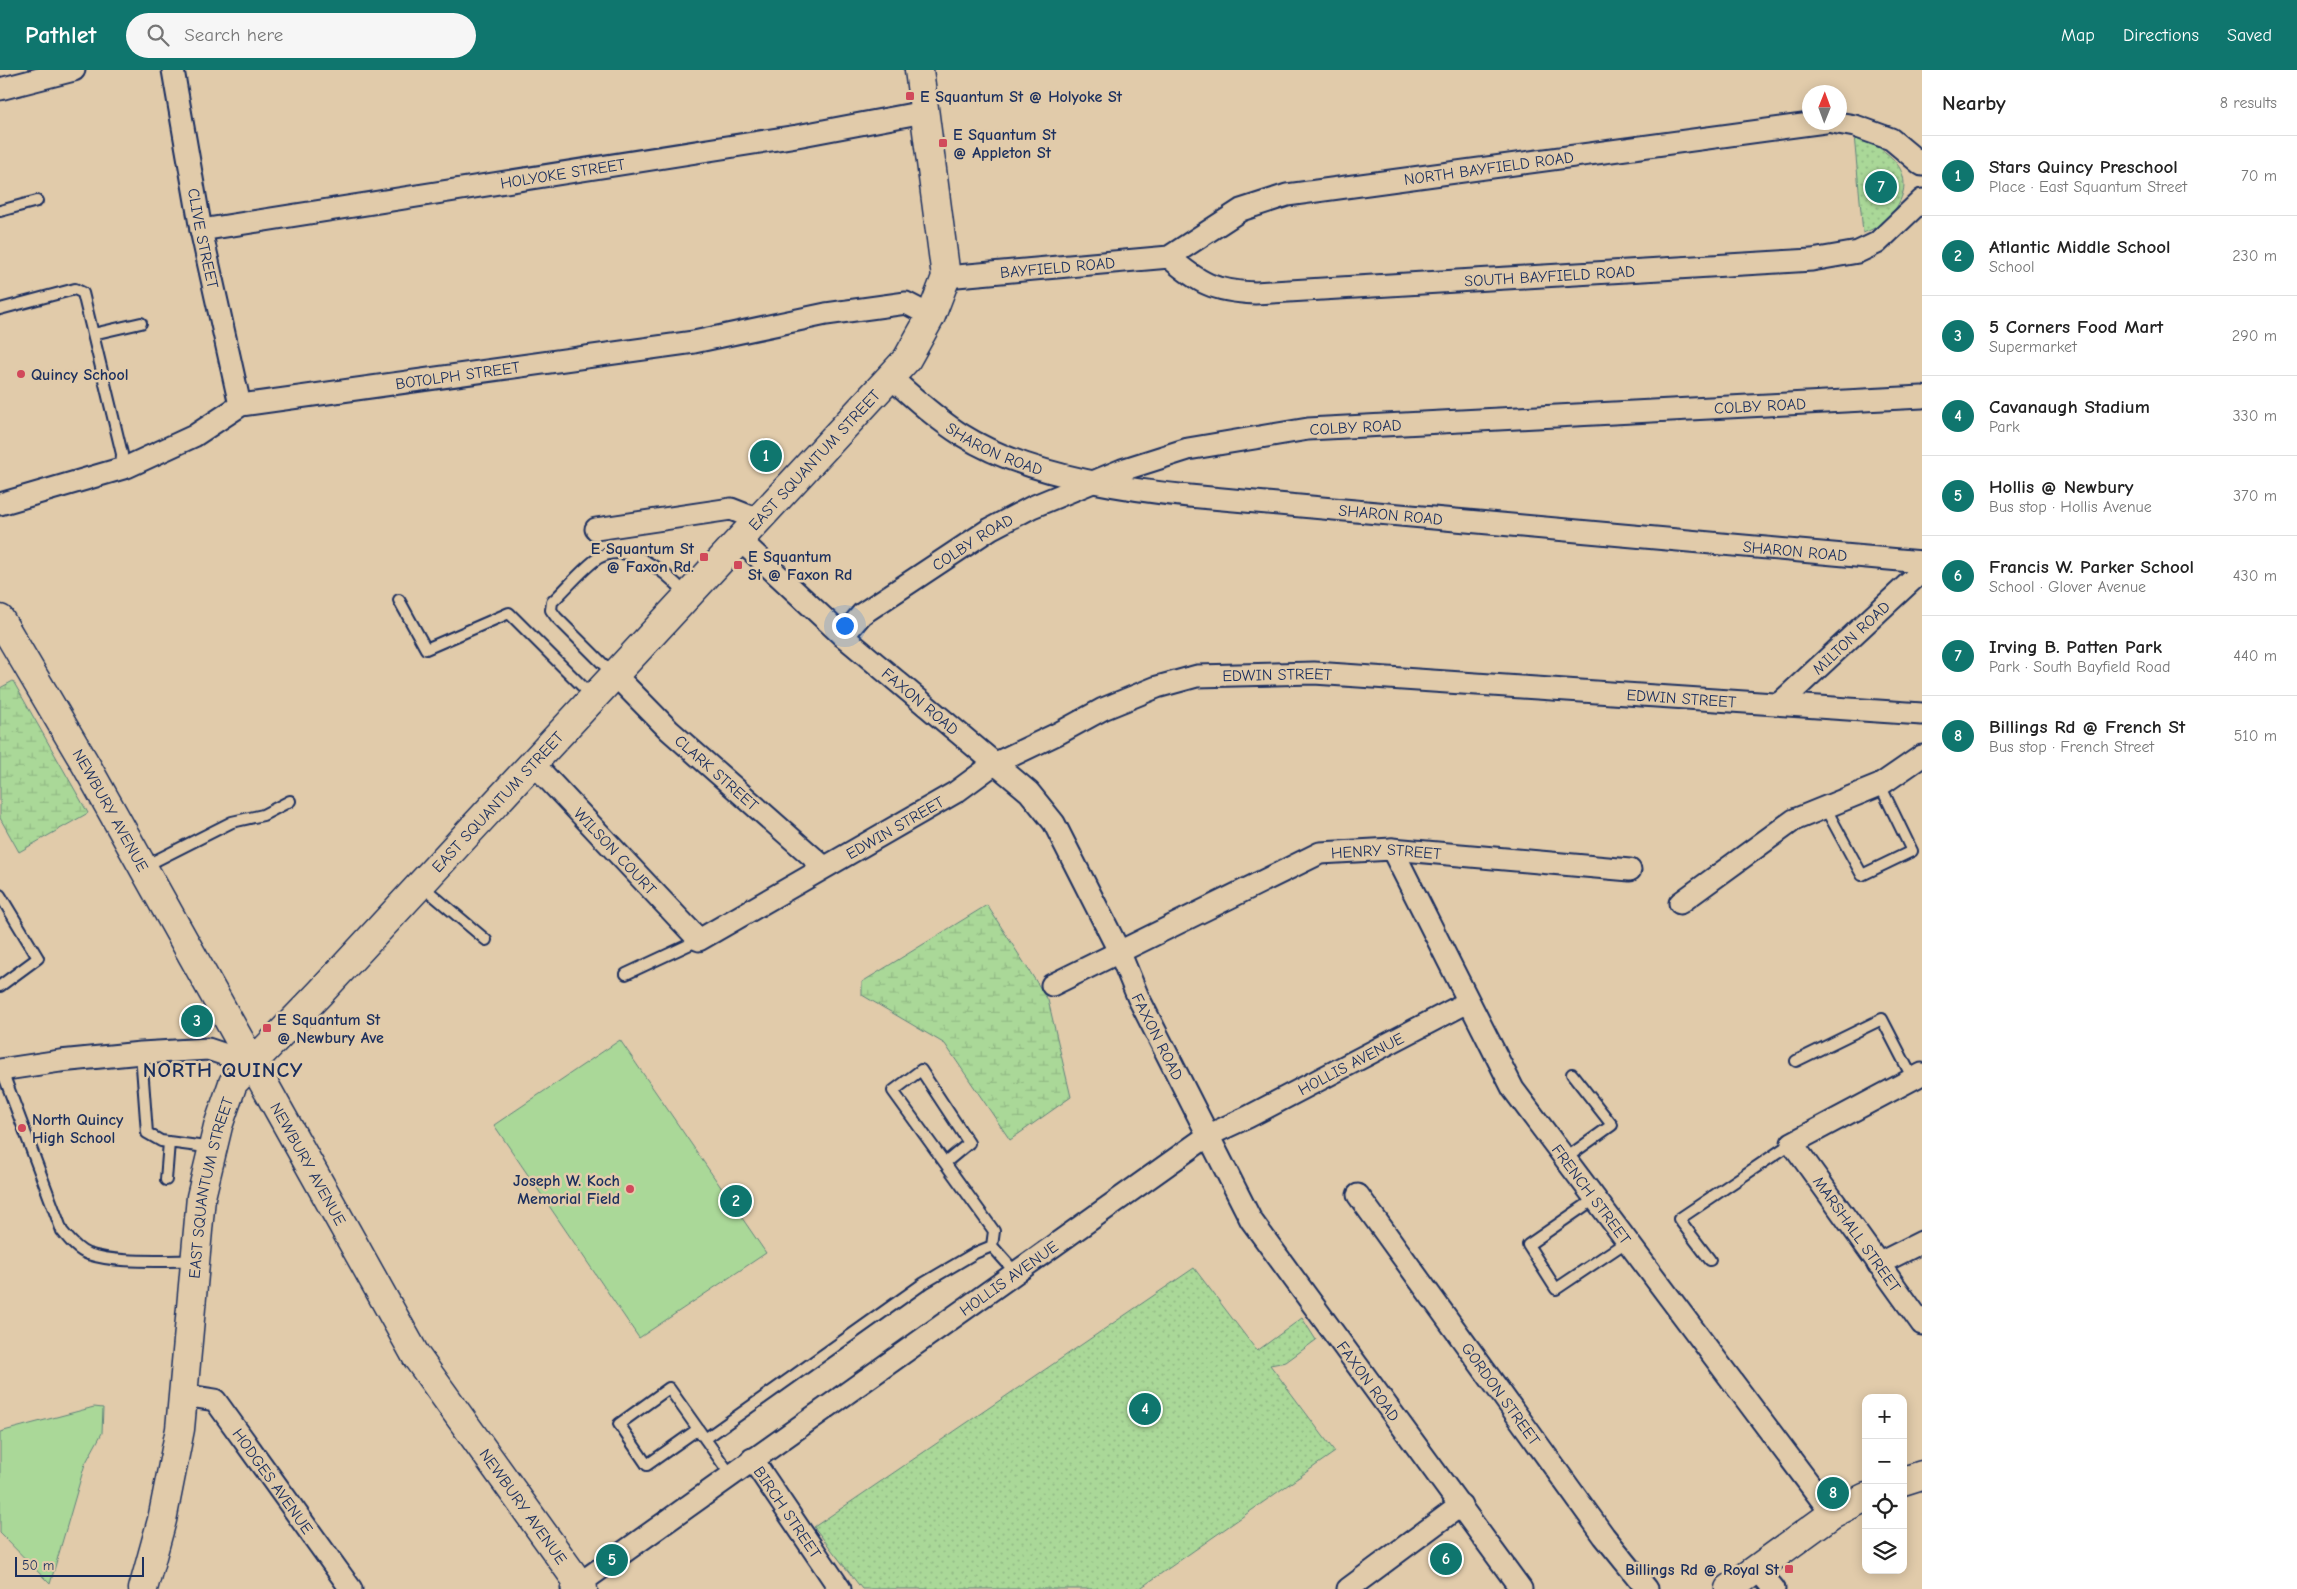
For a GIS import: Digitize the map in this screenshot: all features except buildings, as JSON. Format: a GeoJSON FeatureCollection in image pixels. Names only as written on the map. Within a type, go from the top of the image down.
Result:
{"type":"FeatureCollection","features":[{"type":"Feature","properties":{"kind":"main road","name":"EAST SQUANTUM STREET"},"geometry":{"type":"LineString","coordinates":[[143,1589],[162,1520],[180,1429],[202,1197],[218,1126],[233,1083],[253,1064],[907,359],[931,316],[946,278],[924,112],[923,71]]}},
{"type":"Feature","properties":{"kind":"main road","name":"NEWBURY AVENUE"},"geometry":{"type":"LineString","coordinates":[[0,619],[142,867],[416,1356],[578,1587]]}},
{"type":"Feature","properties":{"kind":"main road"},"geometry":{"type":"LineString","coordinates":[[1907,1481],[1922,1475]]}},
{"type":"Feature","properties":{"kind":"main road"},"geometry":{"type":"LineString","coordinates":[[1728,1589],[1832,1514],[1862,1499]]}},
{"type":"Feature","properties":{"kind":"street"},"geometry":{"type":"LineString","coordinates":[[0,89],[74,70]]}},
{"type":"Feature","properties":{"kind":"street","name":"CLIVE STREET"},"geometry":{"type":"LineString","coordinates":[[173,70],[201,230],[240,405]]}},
{"type":"Feature","properties":{"kind":"street","name":"HOLYOKE STREET"},"geometry":{"type":"LineString","coordinates":[[201,230],[788,138],[924,112]]}},
{"type":"Feature","properties":{"kind":"street","name":"NORTH BAYFIELD ROAD"},"geometry":{"type":"LineString","coordinates":[[1169,257],[1241,210],[1287,195],[1802,125]]}},
{"type":"Feature","properties":{"kind":"street"},"geometry":{"type":"LineString","coordinates":[[1847,125],[1891,139],[1922,165]]}},
{"type":"Feature","properties":{"kind":"street","name":"SOUTH BAYFIELD ROAD"},"geometry":{"type":"LineString","coordinates":[[1169,257],[1193,278],[1227,291],[1255,293],[1812,260],[1858,252],[1877,243],[1922,200]]}},
{"type":"Feature","properties":{"kind":"street","name":"BAYFIELD ROAD"},"geometry":{"type":"LineString","coordinates":[[946,278],[1169,257]]}},
{"type":"Feature","properties":{"kind":"street","name":"BOTOLPH STREET"},"geometry":{"type":"LineString","coordinates":[[0,504],[121,468],[194,436],[240,405],[694,342],[826,314],[906,303],[931,316]]}},
{"type":"Feature","properties":{"kind":"street","name":"SHARON ROAD"},"geometry":{"type":"LineString","coordinates":[[890,377],[961,435],[1012,459],[1093,482],[1189,496],[1922,562]]}},
{"type":"Feature","properties":{"kind":"street","name":"COLBY ROAD"},"geometry":{"type":"LineString","coordinates":[[843,636],[862,614],[990,529],[1032,507],[1122,470],[1188,450],[1308,429],[1922,397]]}},
{"type":"Feature","properties":{"kind":"street"},"geometry":{"type":"LineString","coordinates":[[596,529],[731,509],[759,520]]}},
{"type":"Feature","properties":{"kind":"street","name":"FAXON ROAD"},"geometry":{"type":"LineString","coordinates":[[740,540],[843,636],[1029,792],[1054,823],[1119,951],[1138,998],[1251,1220],[1521,1589]]}},
{"type":"Feature","properties":{"kind":"street","name":"MILTON ROAD"},"geometry":{"type":"LineString","coordinates":[[1779,704],[1922,571]]}},
{"type":"Feature","properties":{"kind":"street","name":"EDWIN STREET"},"geometry":{"type":"LineString","coordinates":[[699,940],[956,792],[994,764],[1060,733],[1103,709],[1157,687],[1197,676],[1314,673],[1922,714]]}},
{"type":"Feature","properties":{"kind":"street","name":"CLARK STREET"},"geometry":{"type":"LineString","coordinates":[[615,675],[669,730],[824,868]]}},
{"type":"Feature","properties":{"kind":"street"},"geometry":{"type":"LineString","coordinates":[[1680,903],[1794,820],[1880,784],[1922,756]]}},
{"type":"Feature","properties":{"kind":"street","name":"WILSON COURT"},"geometry":{"type":"LineString","coordinates":[[532,762],[699,940]]}},
{"type":"Feature","properties":{"kind":"street","name":"HENRY STREET"},"geometry":{"type":"LineString","coordinates":[[1052,985],[1320,853],[1392,849],[1630,870]]}},
{"type":"Feature","properties":{"kind":"street","name":"FRENCH STREET"},"geometry":{"type":"LineString","coordinates":[[1392,849],[1513,1088],[1832,1514]]}},
{"type":"Feature","properties":{"kind":"street","name":"HOLLIS AVENUE"},"geometry":{"type":"LineString","coordinates":[[578,1587],[730,1474],[1209,1135],[1248,1117],[1468,1002]]}},
{"type":"Feature","properties":{"kind":"street"},"geometry":{"type":"LineString","coordinates":[[1,1069],[60,1060],[141,1052],[208,1049],[253,1064]]}},
{"type":"Feature","properties":{"kind":"street"},"geometry":{"type":"LineString","coordinates":[[1792,1143],[1886,1091],[1918,1076]]}},
{"type":"Feature","properties":{"kind":"street","name":"MARSHALL STREET"},"geometry":{"type":"LineString","coordinates":[[1792,1143],[1922,1324]]}},
{"type":"Feature","properties":{"kind":"street","name":"GORDON STREET"},"geometry":{"type":"LineString","coordinates":[[1358,1195],[1604,1536],[1647,1589]]}},
{"type":"Feature","properties":{"kind":"street"},"geometry":{"type":"LineString","coordinates":[[1878,1264],[1922,1242]]}},
{"type":"Feature","properties":{"kind":"street","name":"HODGES AVENUE"},"geometry":{"type":"LineString","coordinates":[[183,1394],[215,1400],[351,1589]]}},
{"type":"Feature","properties":{"kind":"street","name":"BIRCH STREET"},"geometry":{"type":"LineString","coordinates":[[752,1459],[840,1589]]}},
{"type":"Feature","properties":{"kind":"street"},"geometry":{"type":"LineString","coordinates":[[1348,1589],[1461,1505]]}},
{"type":"Feature","properties":{"kind":"street"},"geometry":{"type":"LineString","coordinates":[[1756,1568],[1774,1589]]}},
{"type":"Feature","properties":{"kind":"lane"},"geometry":{"type":"LineString","coordinates":[[0,211],[37,201]]}},
{"type":"Feature","properties":{"kind":"lane"},"geometry":{"type":"LineString","coordinates":[[0,308],[75,289],[83,293],[122,454],[121,468]]}},
{"type":"Feature","properties":{"kind":"lane"},"geometry":{"type":"LineString","coordinates":[[93,334],[141,323]]}},
{"type":"Feature","properties":{"kind":"lane"},"geometry":{"type":"LineString","coordinates":[[615,675],[556,616],[551,610],[552,602],[594,561],[616,551],[631,555],[662,571],[688,596]]}},
{"type":"Feature","properties":{"kind":"lane"},"geometry":{"type":"LineString","coordinates":[[399,600],[426,649],[509,613],[593,697]]}},
{"type":"Feature","properties":{"kind":"lane"},"geometry":{"type":"LineString","coordinates":[[1826,808],[1862,875],[1912,851],[1880,784]]}},
{"type":"Feature","properties":{"kind":"lane"},"geometry":{"type":"LineString","coordinates":[[142,867],[232,822],[263,815],[290,801]]}},
{"type":"Feature","properties":{"kind":"lane"},"geometry":{"type":"LineString","coordinates":[[420,884],[486,940]]}},
{"type":"Feature","properties":{"kind":"lane"},"geometry":{"type":"LineString","coordinates":[[0,895],[38,958],[0,986]]}},
{"type":"Feature","properties":{"kind":"lane"},"geometry":{"type":"LineString","coordinates":[[626,974],[699,940]]}},
{"type":"Feature","properties":{"kind":"lane"},"geometry":{"type":"LineString","coordinates":[[1796,1061],[1882,1019],[1918,1076]]}},
{"type":"Feature","properties":{"kind":"lane"},"geometry":{"type":"LineString","coordinates":[[141,1052],[147,1133],[162,1141],[213,1148]]}},
{"type":"Feature","properties":{"kind":"lane"},"geometry":{"type":"LineString","coordinates":[[1,1069],[62,1231],[73,1244],[87,1253],[106,1258],[195,1261]]}},
{"type":"Feature","properties":{"kind":"lane"},"geometry":{"type":"LineString","coordinates":[[945,1163],[969,1143],[921,1070],[893,1091],[994,1231],[992,1246],[1015,1272]]}},
{"type":"Feature","properties":{"kind":"lane"},"geometry":{"type":"LineString","coordinates":[[1566,1158],[1612,1125],[1572,1074]]}},
{"type":"Feature","properties":{"kind":"lane"},"geometry":{"type":"LineString","coordinates":[[166,1180],[169,1142]]}},
{"type":"Feature","properties":{"kind":"lane"},"geometry":{"type":"LineString","coordinates":[[1710,1260],[1679,1219],[1792,1143]]}},
{"type":"Feature","properties":{"kind":"lane"},"geometry":{"type":"LineString","coordinates":[[1596,1198],[1528,1245],[1556,1289],[1628,1240]]}},
{"type":"Feature","properties":{"kind":"lane"},"geometry":{"type":"LineString","coordinates":[[705,1439],[924,1283],[992,1246]]}},
{"type":"Feature","properties":{"kind":"lane"},"geometry":{"type":"LineString","coordinates":[[698,1429],[647,1464],[619,1424],[669,1388],[730,1474]]}},
{"type":"Feature","properties":{"kind":"green space"},"geometry":{"type":"Polygon","coordinates":[[[1854,135],[1877,147],[1896,162],[1904,182],[1902,194],[1893,213],[1882,224],[1863,233],[1854,135]]]}},
{"type":"Feature","properties":{"kind":"green space"},"geometry":{"type":"Polygon","coordinates":[[[13,681],[88,813],[19,852],[0,818],[0,688],[13,681]]]}},
{"type":"Feature","properties":{"kind":"green space"},"geometry":{"type":"Polygon","coordinates":[[[987,905],[1048,1000],[1071,1097],[1010,1140],[945,1044],[862,995],[862,982],[987,905]]]}},
{"type":"Feature","properties":{"kind":"green space","name":"Joseph W. Koch Memorial Field"},"geometry":{"type":"Polygon","coordinates":[[[620,1040],[766,1253],[639,1338],[494,1125],[620,1040]]]}},
{"type":"Feature","properties":{"kind":"green space"},"geometry":{"type":"Polygon","coordinates":[[[1194,1268],[1257,1351],[1302,1318],[1316,1340],[1286,1362],[1270,1365],[1335,1452],[1139,1589],[862,1589],[814,1527],[1194,1268]]]}},
{"type":"Feature","properties":{"kind":"green space"},"geometry":{"type":"Polygon","coordinates":[[[94,1407],[103,1408],[102,1433],[85,1464],[50,1584],[0,1533],[0,1432],[94,1407]]]}},
{"type":"Feature","properties":{"kind":"place","name":"E Squantum St @ Holyoke St"},"geometry":{"type":"Point","coordinates":[910,96]}},
{"type":"Feature","properties":{"kind":"place","name":"E Squantum St @ Appleton St"},"geometry":{"type":"Point","coordinates":[943,143]}},
{"type":"Feature","properties":{"kind":"place","name":"Irving B. Patten Park"},"geometry":{"type":"Point","coordinates":[1881,187]}},
{"type":"Feature","properties":{"kind":"place","name":"Quincy School"},"geometry":{"type":"Point","coordinates":[21,374]}},
{"type":"Feature","properties":{"kind":"place","name":"Stars Quincy Preschool"},"geometry":{"type":"Point","coordinates":[766,456]}},
{"type":"Feature","properties":{"kind":"place","name":"E Squantum St @ Faxon Rd."},"geometry":{"type":"Point","coordinates":[704,557]}},
{"type":"Feature","properties":{"kind":"place","name":"E Squantum St @ Faxon Rd"},"geometry":{"type":"Point","coordinates":[738,565]}},
{"type":"Feature","properties":{"kind":"place","name":"5 Corners Food Mart"},"geometry":{"type":"Point","coordinates":[197,1021]}},
{"type":"Feature","properties":{"kind":"place","name":"E Squantum St @ Newbury Ave"},"geometry":{"type":"Point","coordinates":[267,1028]}},
{"type":"Feature","properties":{"kind":"place","name":"North Quincy High School"},"geometry":{"type":"Point","coordinates":[22,1128]}},
{"type":"Feature","properties":{"kind":"place","name":"Joseph W. Koch Memorial Field"},"geometry":{"type":"Point","coordinates":[630,1189]}},
{"type":"Feature","properties":{"kind":"place","name":"Atlantic Middle School"},"geometry":{"type":"Point","coordinates":[736,1201]}},
{"type":"Feature","properties":{"kind":"place","name":"Cavanaugh Stadium"},"geometry":{"type":"Point","coordinates":[1145,1409]}},
{"type":"Feature","properties":{"kind":"place","name":"Billings Rd @ French St"},"geometry":{"type":"Point","coordinates":[1833,1493]}},
{"type":"Feature","properties":{"kind":"place","name":"Francis W. Parker School"},"geometry":{"type":"Point","coordinates":[1446,1559]}},
{"type":"Feature","properties":{"kind":"place","name":"Hollis @ Newbury"},"geometry":{"type":"Point","coordinates":[612,1560]}},
{"type":"Feature","properties":{"kind":"place","name":"Billings Rd @ Royal St"},"geometry":{"type":"Point","coordinates":[1789,1569]}},
{"type":"Feature","properties":{"kind":"district","name":"NORTH QUINCY"},"geometry":{"type":"Point","coordinates":[223,1070]}}]}
